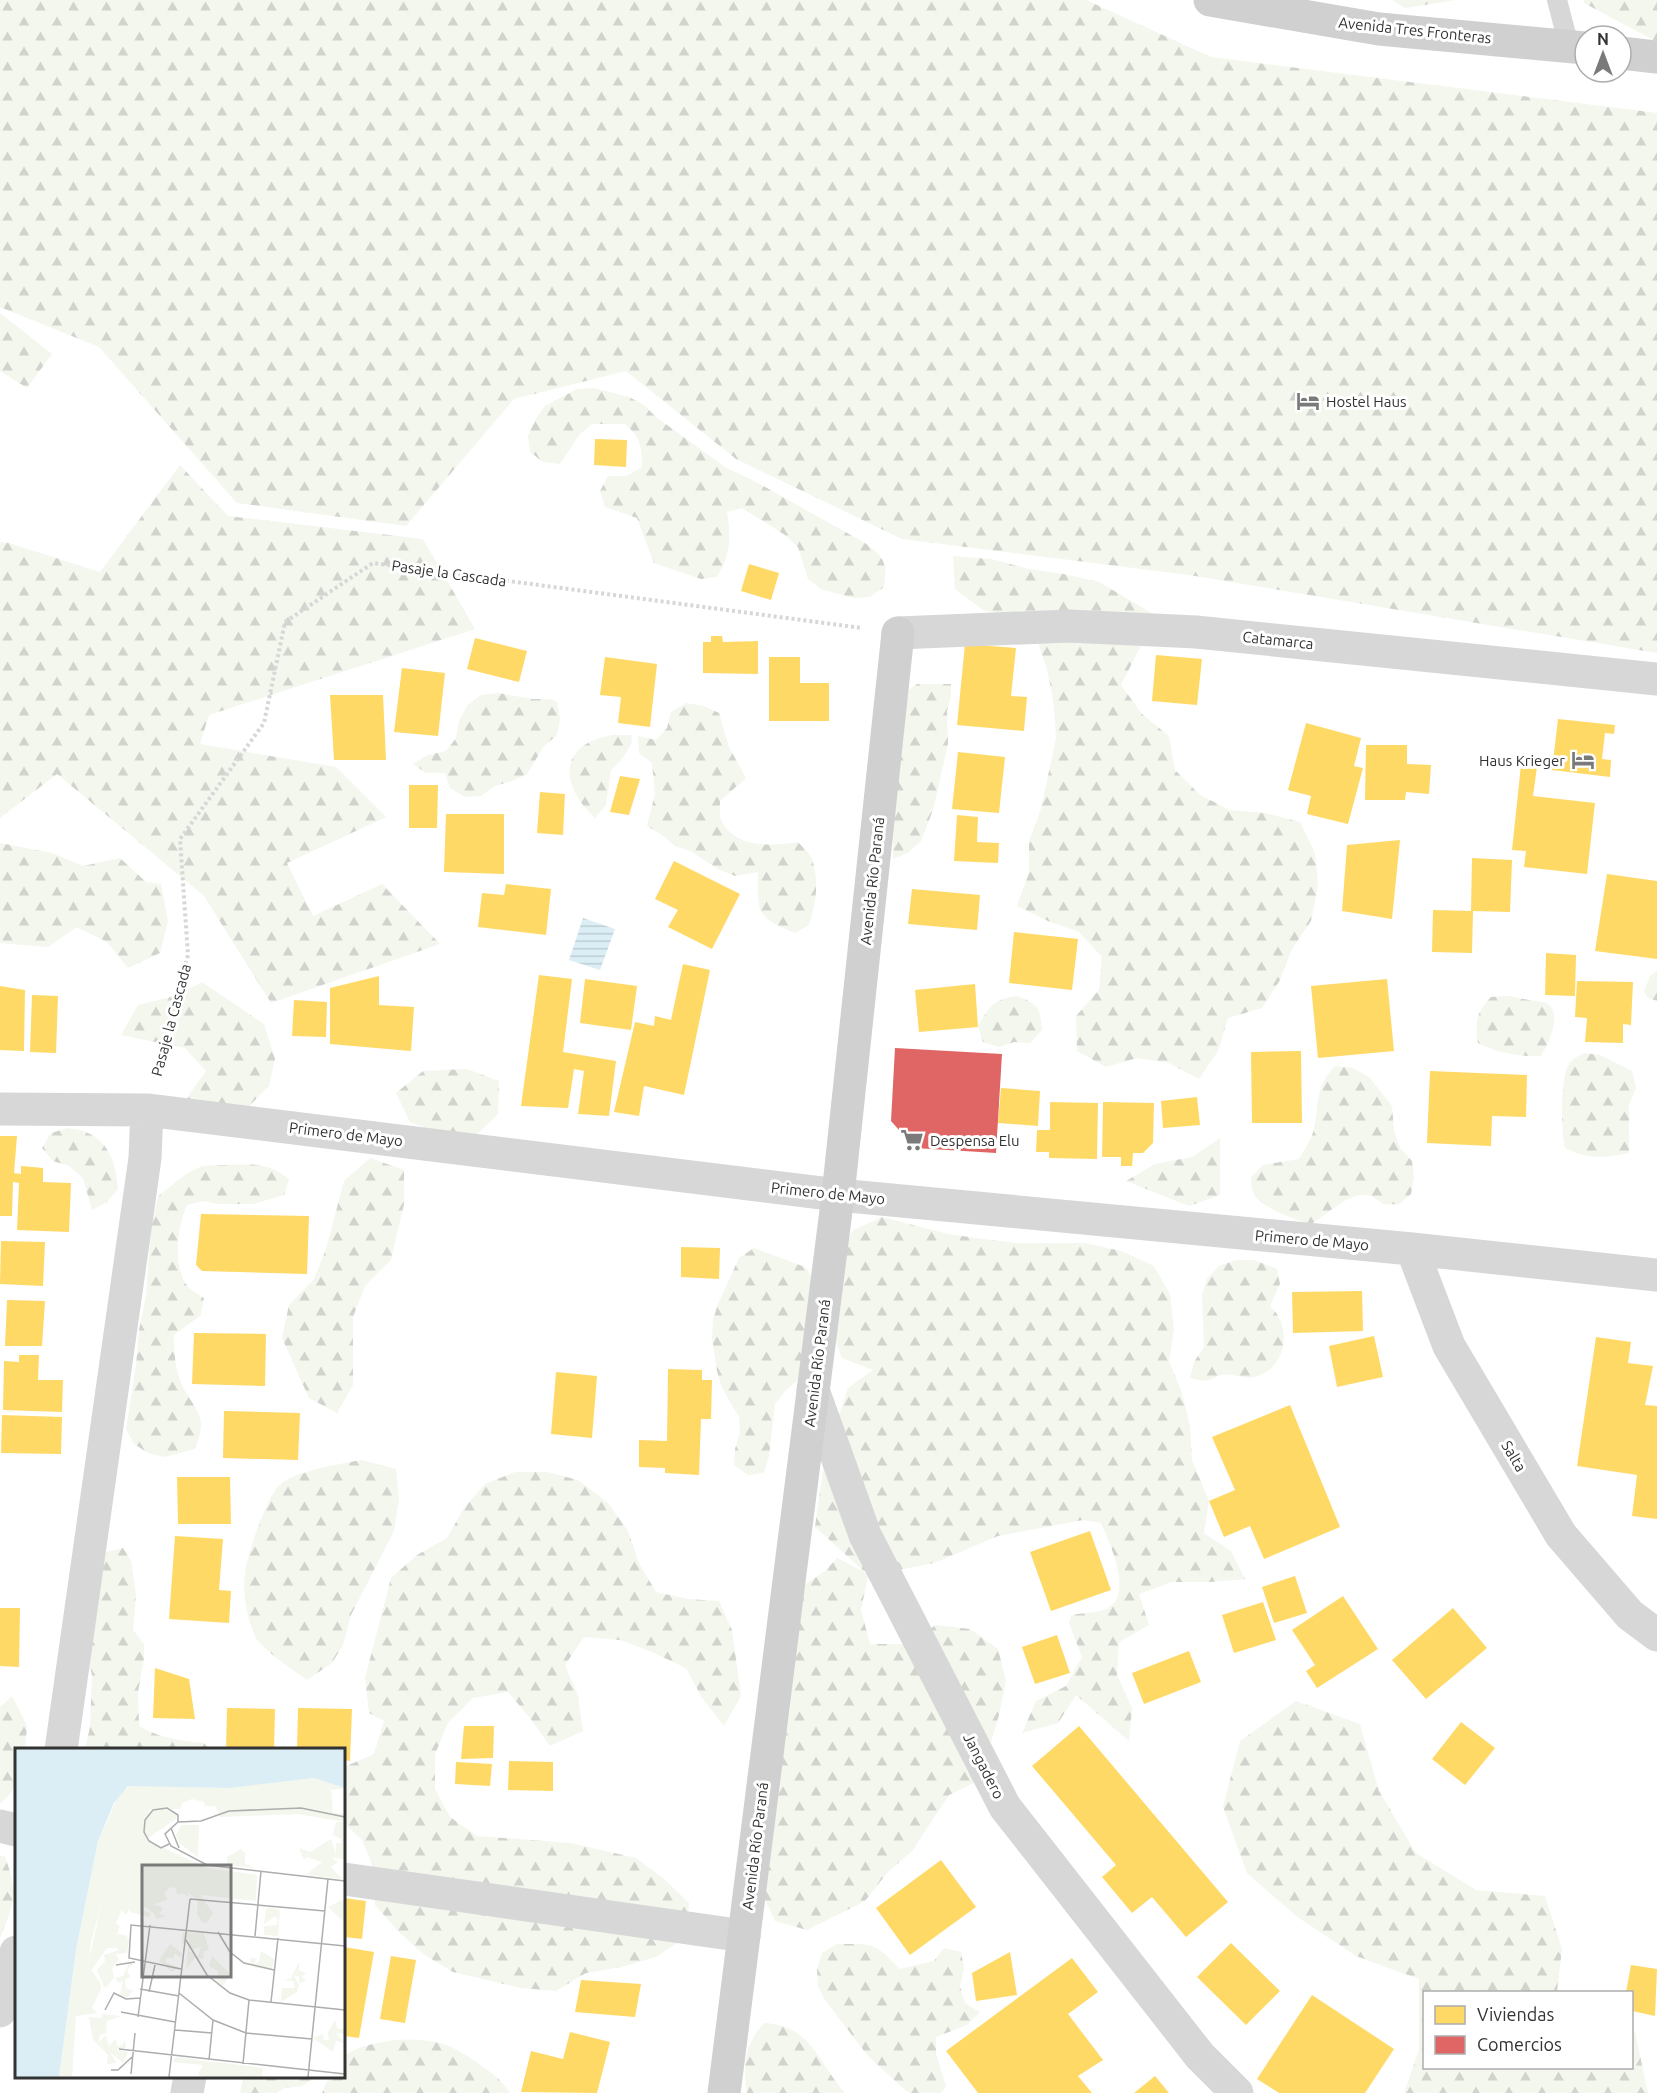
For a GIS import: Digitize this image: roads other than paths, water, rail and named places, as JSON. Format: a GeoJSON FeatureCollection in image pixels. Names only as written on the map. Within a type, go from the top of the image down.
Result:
{"type":"FeatureCollection","features":[{"type":"Feature","properties":{"kind":"main road","name":"Avenida Tres Fronteras"},"geometry":{"type":"LineString","coordinates":[[1210,0],[1379,29],[1573,47]]}},
{"type":"Feature","properties":{"kind":"main road"},"geometry":{"type":"LineString","coordinates":[[1633,54],[1657,57]]}},
{"type":"Feature","properties":{"kind":"main road","name":"Avenida Río Paraná"},"geometry":{"type":"LineString","coordinates":[[724,2093],[838,1195],[898,633]]}},
{"type":"Feature","properties":{"kind":"street","name":"Catamarca"},"geometry":{"type":"LineString","coordinates":[[898,633],[1069,626],[1196,632],[1657,679]]}},
{"type":"Feature","properties":{"kind":"street","name":"Primero de Mayo"},"geometry":{"type":"LineString","coordinates":[[0,1109],[147,1110],[838,1195],[1657,1275]]}},
{"type":"Feature","properties":{"kind":"street"},"geometry":{"type":"LineString","coordinates":[[61,1748],[145,1158],[147,1110]]}},
{"type":"Feature","properties":{"kind":"street","name":"Salta"},"geometry":{"type":"LineString","coordinates":[[1412,1250],[1449,1346],[1561,1535],[1630,1615],[1657,1635]]}},
{"type":"Feature","properties":{"kind":"street","name":"Jangadero"},"geometry":{"type":"LineString","coordinates":[[813,1390],[865,1535],[1005,1807],[1200,2056],[1237,2093]]}},
{"type":"Feature","properties":{"kind":"street"},"geometry":{"type":"LineString","coordinates":[[0,1826],[15,1830]]}},
{"type":"Feature","properties":{"kind":"street"},"geometry":{"type":"LineString","coordinates":[[345,1880],[744,1936]]}},
{"type":"Feature","properties":{"kind":"street"},"geometry":{"type":"LineString","coordinates":[[0,2011],[15,1956]]}},
{"type":"Feature","properties":{"kind":"street"},"geometry":{"type":"LineString","coordinates":[[187,2093],[190,2078]]}},
{"type":"Feature","properties":{"kind":"lane"},"geometry":{"type":"LineString","coordinates":[[1557,0],[1573,38]]}},
{"type":"Feature","properties":{"kind":"place","name":"Hostel Haus"},"geometry":{"type":"Point","coordinates":[1308,401]}},
{"type":"Feature","properties":{"kind":"place","name":"Haus Krieger"},"geometry":{"type":"Point","coordinates":[1583,760]}},
{"type":"Feature","properties":{"kind":"place","name":"Despensa Elu"},"geometry":{"type":"Point","coordinates":[912,1140]}}]}
